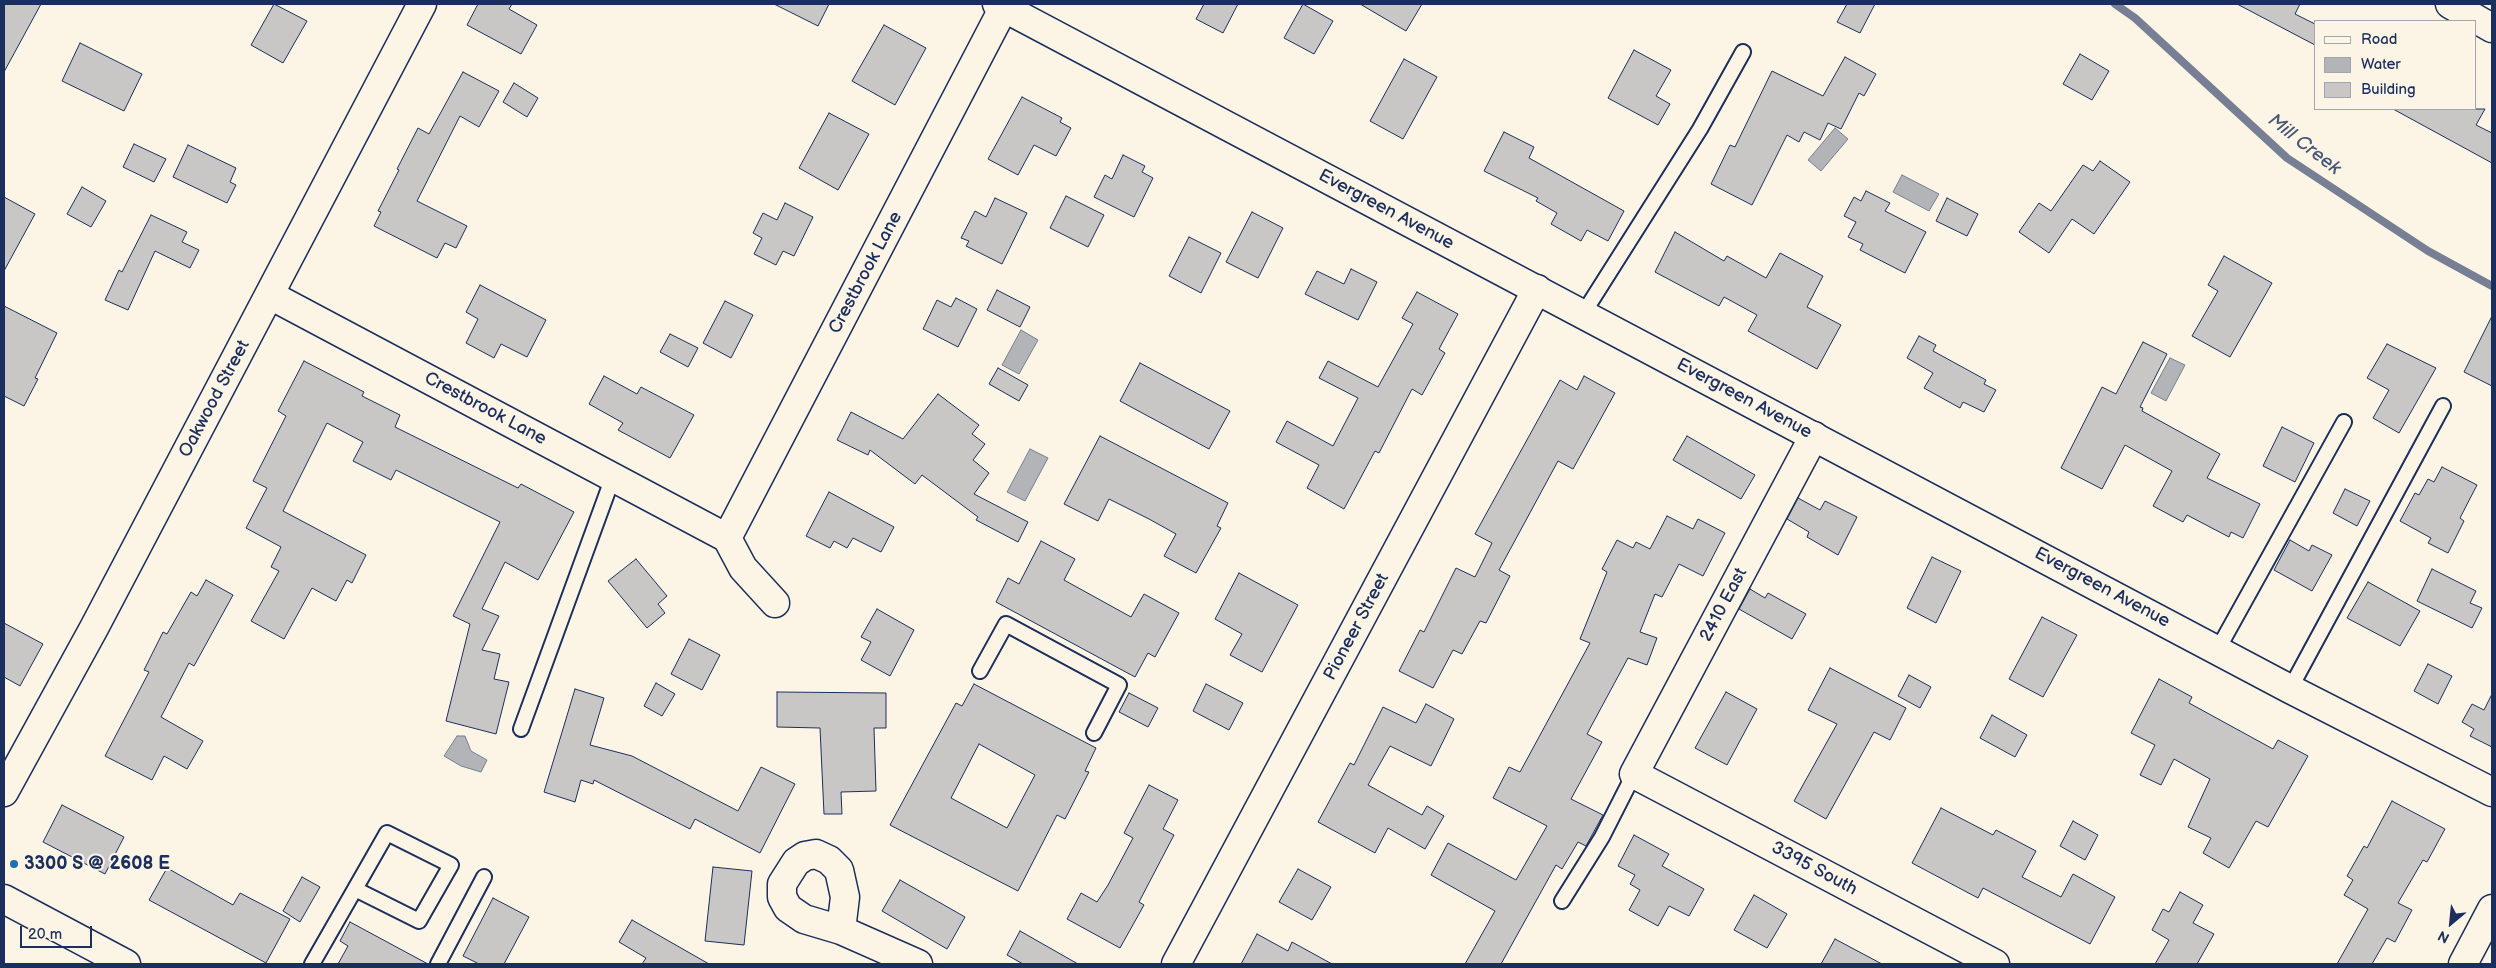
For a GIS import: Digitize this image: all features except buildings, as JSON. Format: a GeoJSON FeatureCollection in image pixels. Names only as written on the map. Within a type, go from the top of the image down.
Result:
{"type":"FeatureCollection","features":[{"type":"Feature","properties":{"kind":"street","name":"Oakwood Street"},"geometry":{"type":"LineString","coordinates":[[4,792],[94,628],[422,4]]}},
{"type":"Feature","properties":{"kind":"street"},"geometry":{"type":"LineString","coordinates":[[2450,4],[2492,28]]}},
{"type":"Feature","properties":{"kind":"street","name":"Crestbrook Lane"},"geometry":{"type":"LineString","coordinates":[[270,295],[727,538],[1001,6]]}},
{"type":"Feature","properties":{"kind":"street","name":"Evergreen Avenue"},"geometry":{"type":"LineString","coordinates":[[1001,6],[2290,689],[2492,792]]}},
{"type":"Feature","properties":{"kind":"street","name":"Pioneer Street"},"geometry":{"type":"LineString","coordinates":[[1176,964],[1537,289]]}},
{"type":"Feature","properties":{"kind":"street","name":"2410 East"},"geometry":{"type":"LineString","coordinates":[[1634,774],[1814,436]]}},
{"type":"Feature","properties":{"kind":"street"},"geometry":{"type":"LineString","coordinates":[[727,538],[743,568],[775,603]]}},
{"type":"Feature","properties":{"kind":"street","name":"3395 South"},"geometry":{"type":"LineString","coordinates":[[1634,774],[1995,964]]}},
{"type":"Feature","properties":{"kind":"street"},"geometry":{"type":"LineString","coordinates":[[6,907],[126,964]]}},
{"type":"Feature","properties":{"kind":"street"},"geometry":{"type":"LineString","coordinates":[[2463,964],[2492,909]]}},
{"type":"Feature","properties":{"kind":"street"},"geometry":{"type":"LineString","coordinates":[[841,930],[918,964]]}},
{"type":"Feature","properties":{"kind":"lane"},"geometry":{"type":"LineString","coordinates":[[1583,314],[1700,129],[1743,52]]}},
{"type":"Feature","properties":{"kind":"lane"},"geometry":{"type":"LineString","coordinates":[[2290,689],[2443,406]]}},
{"type":"Feature","properties":{"kind":"lane"},"geometry":{"type":"LineString","coordinates":[[2218,650],[2344,422]]}},
{"type":"Feature","properties":{"kind":"lane"},"geometry":{"type":"LineString","coordinates":[[521,729],[613,477]]}},
{"type":"Feature","properties":{"kind":"lane"},"geometry":{"type":"LineString","coordinates":[[980,671],[1006,624],[1119,685],[1094,733]]}},
{"type":"Feature","properties":{"kind":"lane"},"geometry":{"type":"LineString","coordinates":[[1562,901],[1602,837],[1634,774]]}},
{"type":"Feature","properties":{"kind":"lane"},"geometry":{"type":"LineString","coordinates":[[312,964],[387,832],[451,865],[419,921],[355,890]]}},
{"type":"Feature","properties":{"kind":"lane"},"geometry":{"type":"LineString","coordinates":[[438,964],[484,877]]}},
{"type":"Feature","properties":{"kind":"water"},"geometry":{"type":"Polygon","coordinates":[[[1835,128],[1848,139],[1821,171],[1808,160],[1835,128]]]}},
{"type":"Feature","properties":{"kind":"water"},"geometry":{"type":"Polygon","coordinates":[[[1902,175],[1939,194],[1929,211],[1893,192],[1902,175]]]}},
{"type":"Feature","properties":{"kind":"water"},"geometry":{"type":"Polygon","coordinates":[[[1021,330],[1038,340],[1019,374],[1002,365],[1021,330]]]}},
{"type":"Feature","properties":{"kind":"water"},"geometry":{"type":"Polygon","coordinates":[[[2170,358],[2185,365],[2166,401],[2151,393],[2170,358]]]}},
{"type":"Feature","properties":{"kind":"water"},"geometry":{"type":"Polygon","coordinates":[[[1030,449],[1048,458],[1025,501],[1007,492],[1030,449]]]}},
{"type":"Feature","properties":{"kind":"water"},"geometry":{"type":"Polygon","coordinates":[[[457,736],[465,736],[471,751],[487,760],[481,772],[461,766],[444,756],[457,736]]]}},
{"type":"Feature","properties":{"kind":"waterway","name":"Mill Creek"},"geometry":{"type":"LineString","coordinates":[[2115,4],[2135,18],[2287,158],[2428,251],[2492,286]]}},
{"type":"Feature","properties":{"kind":"place","name":"3300 S @ 2608 E"},"geometry":{"type":"Point","coordinates":[14,864]}}]}
